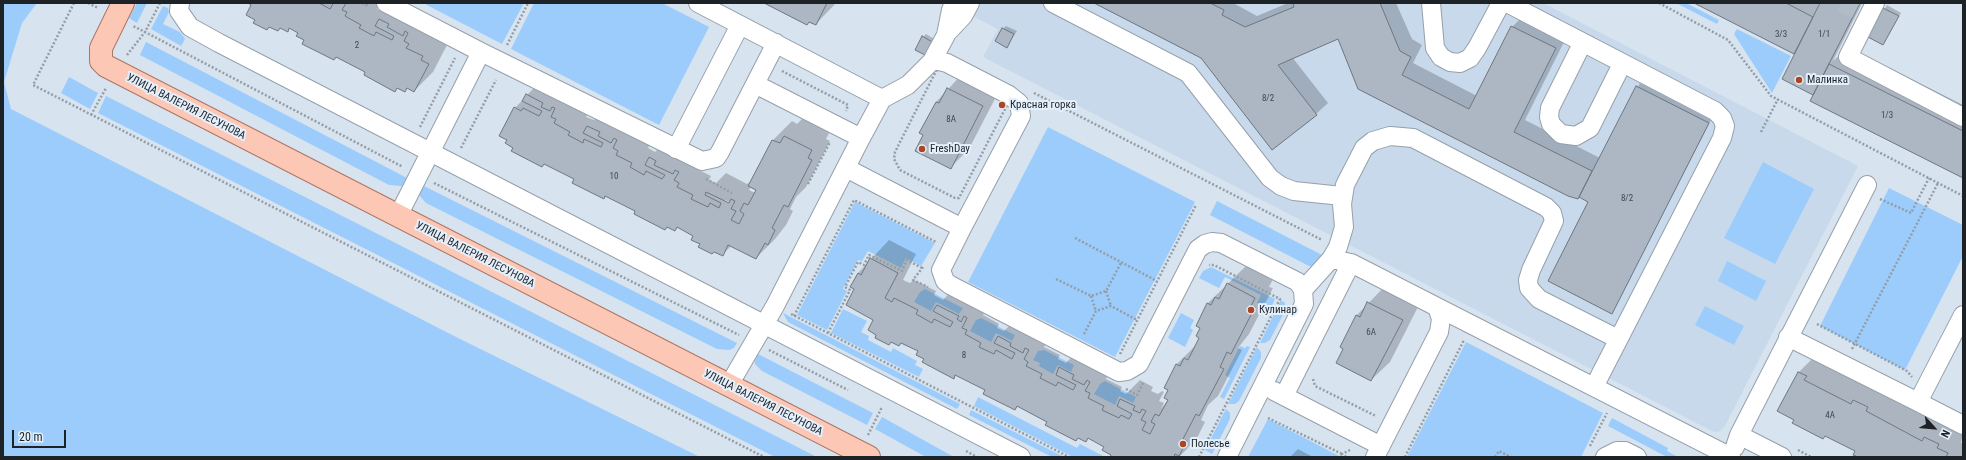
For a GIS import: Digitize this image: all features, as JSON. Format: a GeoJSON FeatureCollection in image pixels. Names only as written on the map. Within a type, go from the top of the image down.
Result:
{"type":"FeatureCollection","features":[{"type":"Feature","properties":{"kind":"main road","name":"УЛИЦА ВАЛЕРИЯ ЛЕСУНОВА"},"geometry":{"type":"LineString","coordinates":[[123,3],[104,40],[100,54],[101,61],[106,66],[864,454]]}},
{"type":"Feature","properties":{"kind":"lane"},"geometry":{"type":"LineString","coordinates":[[180,3],[179,11],[190,28],[1021,457]]}},
{"type":"Feature","properties":{"kind":"lane"},"geometry":{"type":"LineString","coordinates":[[386,3],[481,52],[702,161],[716,158],[720,152],[776,43]]}},
{"type":"Feature","properties":{"kind":"lane"},"geometry":{"type":"LineString","coordinates":[[698,3],[882,98]]}},
{"type":"Feature","properties":{"kind":"lane"},"geometry":{"type":"LineString","coordinates":[[946,35],[951,10],[954,3]]}},
{"type":"Feature","properties":{"kind":"lane"},"geometry":{"type":"LineString","coordinates":[[729,385],[764,325],[882,98],[908,85],[932,61],[946,35],[963,16],[970,3]]}},
{"type":"Feature","properties":{"kind":"lane"},"geometry":{"type":"LineString","coordinates":[[1053,3],[1188,73],[1270,178],[1281,186],[1294,191],[1342,196]]}},
{"type":"Feature","properties":{"kind":"lane"},"geometry":{"type":"LineString","coordinates":[[1431,3],[1435,48],[1441,57],[1450,62],[1460,62],[1470,58],[1501,3]]}},
{"type":"Feature","properties":{"kind":"lane"},"geometry":{"type":"LineString","coordinates":[[1507,3],[1575,37],[1582,44],[1715,111],[1722,118],[1725,126],[1722,138],[1594,387]]}},
{"type":"Feature","properties":{"kind":"lane"},"geometry":{"type":"LineString","coordinates":[[1866,10],[1848,57],[1963,117]]}},
{"type":"Feature","properties":{"kind":"lane"},"geometry":{"type":"LineString","coordinates":[[676,149],[740,25]]}},
{"type":"Feature","properties":{"kind":"lane"},"geometry":{"type":"LineString","coordinates":[[1582,44],[1550,108],[1549,117],[1551,124],[1561,134],[1576,136],[1590,128],[1622,64]]}},
{"type":"Feature","properties":{"kind":"lane"},"geometry":{"type":"LineString","coordinates":[[398,216],[481,52]]}},
{"type":"Feature","properties":{"kind":"lane"},"geometry":{"type":"LineString","coordinates":[[932,61],[946,63],[1015,98],[1021,109],[1021,116],[941,270],[945,281],[1119,372],[1127,371],[1139,364],[1198,249],[1205,244],[1212,242],[1221,243],[1298,282],[1303,290],[1304,304],[1227,457]]}},
{"type":"Feature","properties":{"kind":"lane"},"geometry":{"type":"LineString","coordinates":[[755,84],[861,138]]}},
{"type":"Feature","properties":{"kind":"lane"},"geometry":{"type":"LineString","coordinates":[[1303,290],[1335,253],[1344,227],[1342,196],[1345,185],[1364,148],[1380,138],[1403,136],[1413,138],[1546,207],[1552,213],[1554,221],[1531,270],[1528,280],[1533,294],[1618,339]]}},
{"type":"Feature","properties":{"kind":"lane"},"geometry":{"type":"LineString","coordinates":[[846,168],[962,228]]}},
{"type":"Feature","properties":{"kind":"lane"},"geometry":{"type":"LineString","coordinates":[[1335,253],[1351,263],[1732,457],[1739,435],[1865,188]]}},
{"type":"Feature","properties":{"kind":"lane"},"geometry":{"type":"LineString","coordinates":[[1284,396],[1351,263]]}},
{"type":"Feature","properties":{"kind":"lane"},"geometry":{"type":"LineString","coordinates":[[1263,385],[1378,451],[1440,327],[1441,319],[1437,307]]}},
{"type":"Feature","properties":{"kind":"lane"},"geometry":{"type":"LineString","coordinates":[[1921,396],[1963,315]]}},
{"type":"Feature","properties":{"kind":"lane"},"geometry":{"type":"LineString","coordinates":[[1788,337],[1844,365],[1921,396],[1963,425]]}},
{"type":"Feature","properties":{"kind":"lane"},"geometry":{"type":"LineString","coordinates":[[1739,435],[1787,452]]}},
{"type":"Feature","properties":{"kind":"lane"},"geometry":{"type":"LineString","coordinates":[[1605,457],[1617,451],[1625,451],[1637,457]]}},
{"type":"Feature","properties":{"kind":"path"},"geometry":{"type":"LineString","coordinates":[[74,3],[33,85],[764,457]]}},
{"type":"Feature","properties":{"kind":"path"},"geometry":{"type":"LineString","coordinates":[[160,3],[145,32],[419,175],[854,393]]}},
{"type":"Feature","properties":{"kind":"path"},"geometry":{"type":"LineString","coordinates":[[460,150],[500,73],[506,47],[528,3]]}},
{"type":"Feature","properties":{"kind":"path"},"geometry":{"type":"LineString","coordinates":[[1659,3],[1728,40],[1771,96],[1963,196]]}},
{"type":"Feature","properties":{"kind":"path"},"geometry":{"type":"LineString","coordinates":[[939,68],[944,68],[996,95],[1006,102],[1006,108],[960,198],[956,198],[900,170],[894,159],[895,152],[939,68]]}},
{"type":"Feature","properties":{"kind":"path"},"geometry":{"type":"LineString","coordinates":[[1032,92],[1335,253]]}},
{"type":"Feature","properties":{"kind":"path"},"geometry":{"type":"LineString","coordinates":[[1761,132],[1778,99]]}},
{"type":"Feature","properties":{"kind":"path"},"geometry":{"type":"LineString","coordinates":[[704,178],[732,193]]}},
{"type":"Feature","properties":{"kind":"path"},"geometry":{"type":"LineString","coordinates":[[1865,188],[1880,199],[1911,214],[1928,178]]}},
{"type":"Feature","properties":{"kind":"path"},"geometry":{"type":"LineString","coordinates":[[1844,365],[1938,183]]}},
{"type":"Feature","properties":{"kind":"path"},"geometry":{"type":"LineString","coordinates":[[1877,206],[1880,199]]}},
{"type":"Feature","properties":{"kind":"path"},"geometry":{"type":"LineString","coordinates":[[794,316],[854,200],[938,243],[935,248]]}},
{"type":"Feature","properties":{"kind":"path"},"geometry":{"type":"LineString","coordinates":[[1116,360],[1196,205]]}},
{"type":"Feature","properties":{"kind":"path"},"geometry":{"type":"LineString","coordinates":[[1075,238],[1157,281]]}},
{"type":"Feature","properties":{"kind":"path"},"geometry":{"type":"LineString","coordinates":[[828,333],[850,290],[845,288],[858,262],[864,265],[869,254],[902,271],[907,260],[922,268]]}},
{"type":"Feature","properties":{"kind":"path"},"geometry":{"type":"LineString","coordinates":[[1121,263],[1106,292],[1111,306],[1137,320]]}},
{"type":"Feature","properties":{"kind":"path"},"geometry":{"type":"LineString","coordinates":[[926,264],[913,280],[934,290]]}},
{"type":"Feature","properties":{"kind":"path"},"geometry":{"type":"LineString","coordinates":[[1199,457],[1280,300],[1214,264],[1204,267]]}},
{"type":"Feature","properties":{"kind":"path"},"geometry":{"type":"LineString","coordinates":[[1056,279],[1091,296],[1106,292]]}},
{"type":"Feature","properties":{"kind":"path"},"geometry":{"type":"LineString","coordinates":[[1091,296],[1096,312]]}},
{"type":"Feature","properties":{"kind":"path"},"geometry":{"type":"LineString","coordinates":[[1083,336],[1096,312],[1111,306]]}},
{"type":"Feature","properties":{"kind":"path"},"geometry":{"type":"LineString","coordinates":[[1804,345],[1820,317]]}},
{"type":"Feature","properties":{"kind":"path"},"geometry":{"type":"LineString","coordinates":[[1816,324],[1907,371],[1921,396]]}},
{"type":"Feature","properties":{"kind":"path"},"geometry":{"type":"LineString","coordinates":[[1405,457],[1464,340],[1440,327]]}},
{"type":"Feature","properties":{"kind":"path"},"geometry":{"type":"LineString","coordinates":[[1312,377],[1316,386],[1380,418]]}},
{"type":"Feature","properties":{"kind":"path"},"geometry":{"type":"LineString","coordinates":[[1123,388],[1137,395],[1144,381]]}},
{"type":"Feature","properties":{"kind":"path"},"geometry":{"type":"LineString","coordinates":[[875,404],[888,410]]}},
{"type":"Feature","properties":{"kind":"path"},"geometry":{"type":"LineString","coordinates":[[864,454],[882,407]]}},
{"type":"Feature","properties":{"kind":"path"},"geometry":{"type":"LineString","coordinates":[[1587,451],[1607,413]]}},
{"type":"Feature","properties":{"kind":"path"},"geometry":{"type":"LineString","coordinates":[[1265,424],[1268,417],[1346,457]]}},
{"type":"Feature","properties":{"kind":"path"},"geometry":{"type":"LineString","coordinates":[[960,447],[977,457]]}},
{"type":"Feature","properties":{"kind":"path"},"geometry":{"type":"LineString","coordinates":[[1496,457],[1499,451],[1511,457]]}},
{"type":"Feature","properties":{"kind":"path"},"geometry":{"type":"LineString","coordinates":[[1787,452],[1811,457]]}},
{"type":"Feature","properties":{"kind":"shaded area"},"geometry":{"type":"Polygon","coordinates":[[[3,3],[37,3],[22,23],[4,82],[11,109],[458,338],[700,457],[3,457],[3,3]]]}},
{"type":"Feature","properties":{"kind":"shaded area"},"geometry":{"type":"Polygon","coordinates":[[[137,3],[147,3],[137,23],[129,18],[137,3]]]}},
{"type":"Feature","properties":{"kind":"shaded area"},"geometry":{"type":"Polygon","coordinates":[[[423,3],[524,3],[502,44],[423,3]]]}},
{"type":"Feature","properties":{"kind":"shaded area"},"geometry":{"type":"Polygon","coordinates":[[[534,3],[662,3],[709,27],[659,125],[511,49],[534,3]]]}},
{"type":"Feature","properties":{"kind":"shaded area"},"geometry":{"type":"Polygon","coordinates":[[[947,3],[1543,3],[1858,166],[1725,426],[1720,431],[1714,432],[983,57],[998,29],[947,3]]]}},
{"type":"Feature","properties":{"kind":"shaded area"},"geometry":{"type":"Polygon","coordinates":[[[1676,3],[1686,3],[1719,20],[1717,24],[1676,3]]]}},
{"type":"Feature","properties":{"kind":"shaded area"},"geometry":{"type":"Polygon","coordinates":[[[163,6],[168,8],[169,12],[163,24],[180,32],[185,39],[181,46],[151,29],[163,6]]]}},
{"type":"Feature","properties":{"kind":"shaded area"},"geometry":{"type":"Polygon","coordinates":[[[1737,29],[1791,56],[1772,93],[1734,34],[1737,29]]]}},
{"type":"Feature","properties":{"kind":"shaded area"},"geometry":{"type":"Polygon","coordinates":[[[146,42],[409,179],[406,184],[401,186],[389,185],[140,55],[146,42]]]}},
{"type":"Feature","properties":{"kind":"shaded area"},"geometry":{"type":"Polygon","coordinates":[[[69,77],[98,93],[90,109],[61,93],[69,77]]]}},
{"type":"Feature","properties":{"kind":"shaded area"},"geometry":{"type":"Polygon","coordinates":[[[106,96],[817,457],[775,457],[98,113],[106,96]]]}},
{"type":"Feature","properties":{"kind":"shaded area"},"geometry":{"type":"Polygon","coordinates":[[[1048,127],[1195,202],[1115,357],[968,282],[1048,127]]]}},
{"type":"Feature","properties":{"kind":"shaded area"},"geometry":{"type":"Polygon","coordinates":[[[1763,162],[1814,189],[1775,264],[1724,238],[1763,162]]]}},
{"type":"Feature","properties":{"kind":"shaded area"},"geometry":{"type":"Polygon","coordinates":[[[422,185],[737,343],[734,348],[729,350],[717,349],[426,203],[420,196],[422,185]]]}},
{"type":"Feature","properties":{"kind":"shaded area"},"geometry":{"type":"Polygon","coordinates":[[[1889,188],[1963,225],[1963,256],[1905,370],[1820,326],[1889,188]]]}},
{"type":"Feature","properties":{"kind":"shaded area"},"geometry":{"type":"Polygon","coordinates":[[[1217,201],[1324,256],[1315,266],[1309,266],[1210,215],[1217,201]]]}},
{"type":"Feature","properties":{"kind":"shaded area"},"geometry":{"type":"Polygon","coordinates":[[[855,202],[935,243],[921,266],[906,258],[901,268],[868,251],[862,261],[858,260],[843,289],[847,291],[827,330],[797,315],[855,202]]]}},
{"type":"Feature","properties":{"kind":"shaded area"},"geometry":{"type":"Polygon","coordinates":[[[1727,261],[1766,281],[1756,301],[1718,281],[1727,261]]]}},
{"type":"Feature","properties":{"kind":"shaded area"},"geometry":{"type":"Polygon","coordinates":[[[1211,267],[1275,299],[1268,314],[1259,309],[1261,305],[1257,303],[1261,295],[1225,277],[1219,288],[1199,278],[1203,271],[1211,267]]]}},
{"type":"Feature","properties":{"kind":"shaded area"},"geometry":{"type":"Polygon","coordinates":[[[925,289],[963,308],[959,314],[936,302],[931,311],[914,302],[920,292],[925,289]]]}},
{"type":"Feature","properties":{"kind":"shaded area"},"geometry":{"type":"Polygon","coordinates":[[[1281,300],[1285,303],[1285,311],[1270,340],[1265,343],[1260,343],[1281,300]]]}},
{"type":"Feature","properties":{"kind":"shaded area"},"geometry":{"type":"Polygon","coordinates":[[[1705,306],[1744,326],[1734,345],[1695,325],[1705,306]]]}},
{"type":"Feature","properties":{"kind":"shaded area"},"geometry":{"type":"Polygon","coordinates":[[[843,309],[867,321],[861,332],[869,336],[868,340],[891,352],[893,348],[917,361],[915,365],[923,369],[919,377],[831,333],[843,309]]]}},
{"type":"Feature","properties":{"kind":"shaded area"},"geometry":{"type":"Polygon","coordinates":[[[783,313],[960,404],[957,409],[788,322],[783,313]]]}},
{"type":"Feature","properties":{"kind":"shaded area"},"geometry":{"type":"Polygon","coordinates":[[[1181,313],[1194,320],[1190,328],[1193,330],[1185,347],[1168,338],[1181,313]]]}},
{"type":"Feature","properties":{"kind":"shaded area"},"geometry":{"type":"Polygon","coordinates":[[[981,318],[1015,335],[1012,341],[996,333],[991,342],[970,331],[976,320],[981,318]]]}},
{"type":"Feature","properties":{"kind":"shaded area"},"geometry":{"type":"Polygon","coordinates":[[[1466,342],[1603,413],[1581,457],[1407,457],[1466,342]]]}},
{"type":"Feature","properties":{"kind":"shaded area"},"geometry":{"type":"Polygon","coordinates":[[[1240,346],[1245,348],[1247,346],[1250,347],[1224,399],[1220,397],[1230,378],[1225,375],[1240,346]]]}},
{"type":"Feature","properties":{"kind":"shaded area"},"geometry":{"type":"Polygon","coordinates":[[[1257,347],[1261,352],[1261,358],[1239,401],[1235,404],[1228,404],[1257,347]]]}},
{"type":"Feature","properties":{"kind":"shaded area"},"geometry":{"type":"Polygon","coordinates":[[[1044,350],[1074,365],[1071,372],[1058,365],[1053,374],[1039,366],[1040,363],[1033,360],[1038,351],[1044,350]]]}},
{"type":"Feature","properties":{"kind":"shaded area"},"geometry":{"type":"Polygon","coordinates":[[[756,353],[873,413],[867,425],[762,371],[755,364],[754,358],[756,353]]]}},
{"type":"Feature","properties":{"kind":"shaded area"},"geometry":{"type":"Polygon","coordinates":[[[1105,381],[1136,397],[1133,403],[1119,396],[1115,405],[1094,394],[1100,384],[1105,381]]]}},
{"type":"Feature","properties":{"kind":"shaded area"},"geometry":{"type":"Polygon","coordinates":[[[978,397],[1077,448],[1080,444],[1105,457],[1073,457],[974,406],[978,397]]]}},
{"type":"Feature","properties":{"kind":"shaded area"},"geometry":{"type":"Polygon","coordinates":[[[1226,409],[1230,413],[1230,419],[1212,454],[1205,450],[1226,409]]]}},
{"type":"Feature","properties":{"kind":"shaded area"},"geometry":{"type":"Polygon","coordinates":[[[971,410],[1064,457],[1052,457],[969,415],[971,410]]]}},
{"type":"Feature","properties":{"kind":"shaded area"},"geometry":{"type":"Polygon","coordinates":[[[882,417],[954,457],[926,457],[875,429],[882,417]]]}},
{"type":"Feature","properties":{"kind":"shaded area"},"geometry":{"type":"Polygon","coordinates":[[[1612,418],[1668,448],[1667,451],[1678,457],[1667,457],[1608,426],[1612,418]]]}},
{"type":"Feature","properties":{"kind":"shaded area"},"geometry":{"type":"Polygon","coordinates":[[[1268,419],[1339,456],[1248,457],[1268,419]]]}},
{"type":"Feature","properties":{"kind":"building"},"geometry":{"type":"Polygon","coordinates":[[[248,3],[319,3],[330,9],[333,4],[331,3],[346,3],[342,10],[347,12],[345,16],[361,25],[359,28],[374,36],[376,32],[392,40],[394,36],[375,26],[379,19],[389,24],[387,27],[403,36],[405,31],[408,33],[404,41],[409,44],[406,48],[423,56],[421,60],[429,64],[414,92],[407,88],[405,92],[397,88],[395,92],[364,75],[365,72],[336,57],[334,60],[302,44],[304,40],[296,36],[298,33],[289,28],[288,32],[280,28],[278,31],[269,27],[267,30],[253,23],[255,20],[246,15],[251,5],[248,3]]]}},
{"type":"Feature","properties":{"kind":"building"},"geometry":{"type":"Polygon","coordinates":[[[764,3],[827,3],[816,25],[809,22],[807,25],[764,3]]]}},
{"type":"Feature","properties":{"kind":"building"},"geometry":{"type":"Polygon","coordinates":[[[1094,3],[1210,3],[1224,10],[1222,15],[1245,27],[1294,7],[1293,3],[1380,3],[1400,51],[1411,57],[1402,75],[1469,109],[1511,26],[1556,48],[1514,132],[1592,171],[1578,199],[1568,196],[1358,89],[1338,39],[1278,65],[1317,115],[1272,150],[1201,58],[1094,3]]]}},
{"type":"Feature","properties":{"kind":"building"},"geometry":{"type":"Polygon","coordinates":[[[1694,3],[1786,3],[1813,17],[1794,54],[1694,3]]]}},
{"type":"Feature","properties":{"kind":"building"},"geometry":{"type":"Polygon","coordinates":[[[1820,3],[1860,3],[1813,95],[1782,79],[1820,3]]]}},
{"type":"Feature","properties":{"kind":"building"},"geometry":{"type":"Polygon","coordinates":[[[1883,8],[1899,16],[1883,45],[1868,37],[1883,8]]]}},
{"type":"Feature","properties":{"kind":"building"},"geometry":{"type":"Polygon","coordinates":[[[1002,28],[1014,34],[1007,48],[995,41],[1002,28]]]}},
{"type":"Feature","properties":{"kind":"building"},"geometry":{"type":"Polygon","coordinates":[[[922,36],[934,43],[927,56],[915,50],[922,36]]]}},
{"type":"Feature","properties":{"kind":"building"},"geometry":{"type":"Polygon","coordinates":[[[1829,64],[1963,131],[1963,178],[1810,101],[1829,64]]]}},
{"type":"Feature","properties":{"kind":"building"},"geometry":{"type":"Polygon","coordinates":[[[1636,86],[1709,123],[1612,314],[1548,281],[1588,202],[1579,197],[1636,86]]]}},
{"type":"Feature","properties":{"kind":"building"},"geometry":{"type":"Polygon","coordinates":[[[947,88],[983,106],[951,169],[915,151],[923,135],[919,133],[936,102],[939,103],[947,88]]]}},
{"type":"Feature","properties":{"kind":"building"},"geometry":{"type":"Polygon","coordinates":[[[526,94],[543,103],[541,107],[550,111],[552,107],[555,108],[551,117],[556,119],[554,123],[570,132],[568,135],[583,143],[584,139],[601,147],[603,143],[583,133],[587,126],[600,132],[598,136],[611,143],[614,138],[617,140],[613,148],[618,151],[616,155],[632,163],[630,167],[644,175],[646,171],[662,179],[665,175],[645,165],[649,157],[656,161],[654,165],[673,174],[675,170],[679,172],[674,180],[679,183],[677,187],[693,195],[691,199],[708,207],[710,203],[719,208],[721,203],[705,195],[706,192],[729,203],[731,199],[735,201],[731,209],[736,211],[731,220],[739,224],[744,214],[740,211],[744,203],[748,205],[756,190],[748,186],[772,140],[780,143],[784,136],[812,150],[808,158],[812,160],[788,207],[784,205],[772,228],[775,230],[768,245],[765,243],[756,259],[728,245],[723,256],[714,252],[712,254],[698,247],[700,244],[691,240],[693,236],[677,227],[675,231],[667,227],[665,230],[634,214],[635,211],[605,196],[604,199],[572,183],[574,179],[544,164],[542,167],[511,151],[513,148],[505,143],[507,140],[499,136],[514,107],[521,111],[523,108],[539,116],[542,111],[522,101],[526,94]]]}},
{"type":"Feature","properties":{"kind":"building"},"geometry":{"type":"Polygon","coordinates":[[[870,258],[898,273],[885,298],[892,302],[894,298],[918,310],[916,314],[932,323],[934,319],[950,327],[953,322],[933,311],[937,305],[959,316],[957,319],[961,322],[964,316],[967,318],[962,328],[967,330],[965,334],[981,343],[979,347],[994,354],[996,350],[1012,359],[1015,353],[994,343],[998,336],[1011,343],[1010,346],[1023,353],[1025,348],[1029,350],[1024,359],[1028,362],[1026,366],[1042,374],[1040,378],[1056,386],[1058,382],[1073,390],[1076,385],[1056,375],[1059,367],[1074,375],[1072,379],[1084,385],[1087,380],[1090,382],[1085,391],[1090,393],[1088,398],[1104,406],[1102,410],[1119,418],[1121,415],[1129,419],[1132,414],[1117,406],[1120,399],[1135,406],[1133,410],[1140,413],[1142,409],[1146,411],[1141,420],[1146,422],[1142,430],[1150,434],[1155,424],[1151,422],[1155,414],[1159,416],[1168,400],[1164,398],[1168,390],[1164,388],[1176,364],[1180,366],[1184,358],[1188,360],[1199,338],[1196,336],[1200,328],[1196,326],[1207,303],[1211,305],[1215,297],[1219,299],[1227,283],[1255,298],[1251,306],[1255,307],[1231,354],[1227,352],[1220,367],[1224,369],[1199,416],[1196,414],[1183,439],[1187,441],[1179,456],[1175,454],[1174,457],[1110,457],[1111,455],[1102,450],[1104,447],[1088,438],[1086,442],[1078,438],[1076,441],[1045,425],[1047,422],[1017,406],[1015,410],[983,394],[985,390],[955,375],[954,379],[922,362],[924,359],[916,355],[918,351],[901,343],[899,346],[891,342],[889,345],[875,338],[876,335],[868,330],[873,320],[846,305],[854,289],[850,287],[858,273],[861,275],[870,258]]]}},
{"type":"Feature","properties":{"kind":"building"},"geometry":{"type":"Polygon","coordinates":[[[1367,302],[1403,320],[1371,381],[1336,363],[1343,349],[1340,347],[1356,315],[1360,317],[1367,302]]]}},
{"type":"Feature","properties":{"kind":"building"},"geometry":{"type":"Polygon","coordinates":[[[1798,372],[1807,376],[1804,380],[1851,404],[1853,400],[1868,407],[1866,411],[1922,441],[1924,437],[1939,444],[1937,448],[1948,453],[1946,457],[1858,457],[1853,455],[1855,451],[1825,436],[1823,439],[1792,423],[1794,420],[1777,411],[1798,372]]]}},
{"type":"Feature","properties":{"kind":"tunnel"},"geometry":{"type":"LineString","coordinates":[[1842,3],[1856,10]]}},
{"type":"Feature","properties":{"kind":"place","name":"Малинка"},"geometry":{"type":"Point","coordinates":[1799,80]}},
{"type":"Feature","properties":{"kind":"place","name":"Красная горка"},"geometry":{"type":"Point","coordinates":[1002,105]}},
{"type":"Feature","properties":{"kind":"place","name":"FreshDay"},"geometry":{"type":"Point","coordinates":[922,149]}},
{"type":"Feature","properties":{"kind":"place","name":"Кулинар"},"geometry":{"type":"Point","coordinates":[1251,310]}},
{"type":"Feature","properties":{"kind":"place","name":"Полесье"},"geometry":{"type":"Point","coordinates":[1183,444]}}]}
